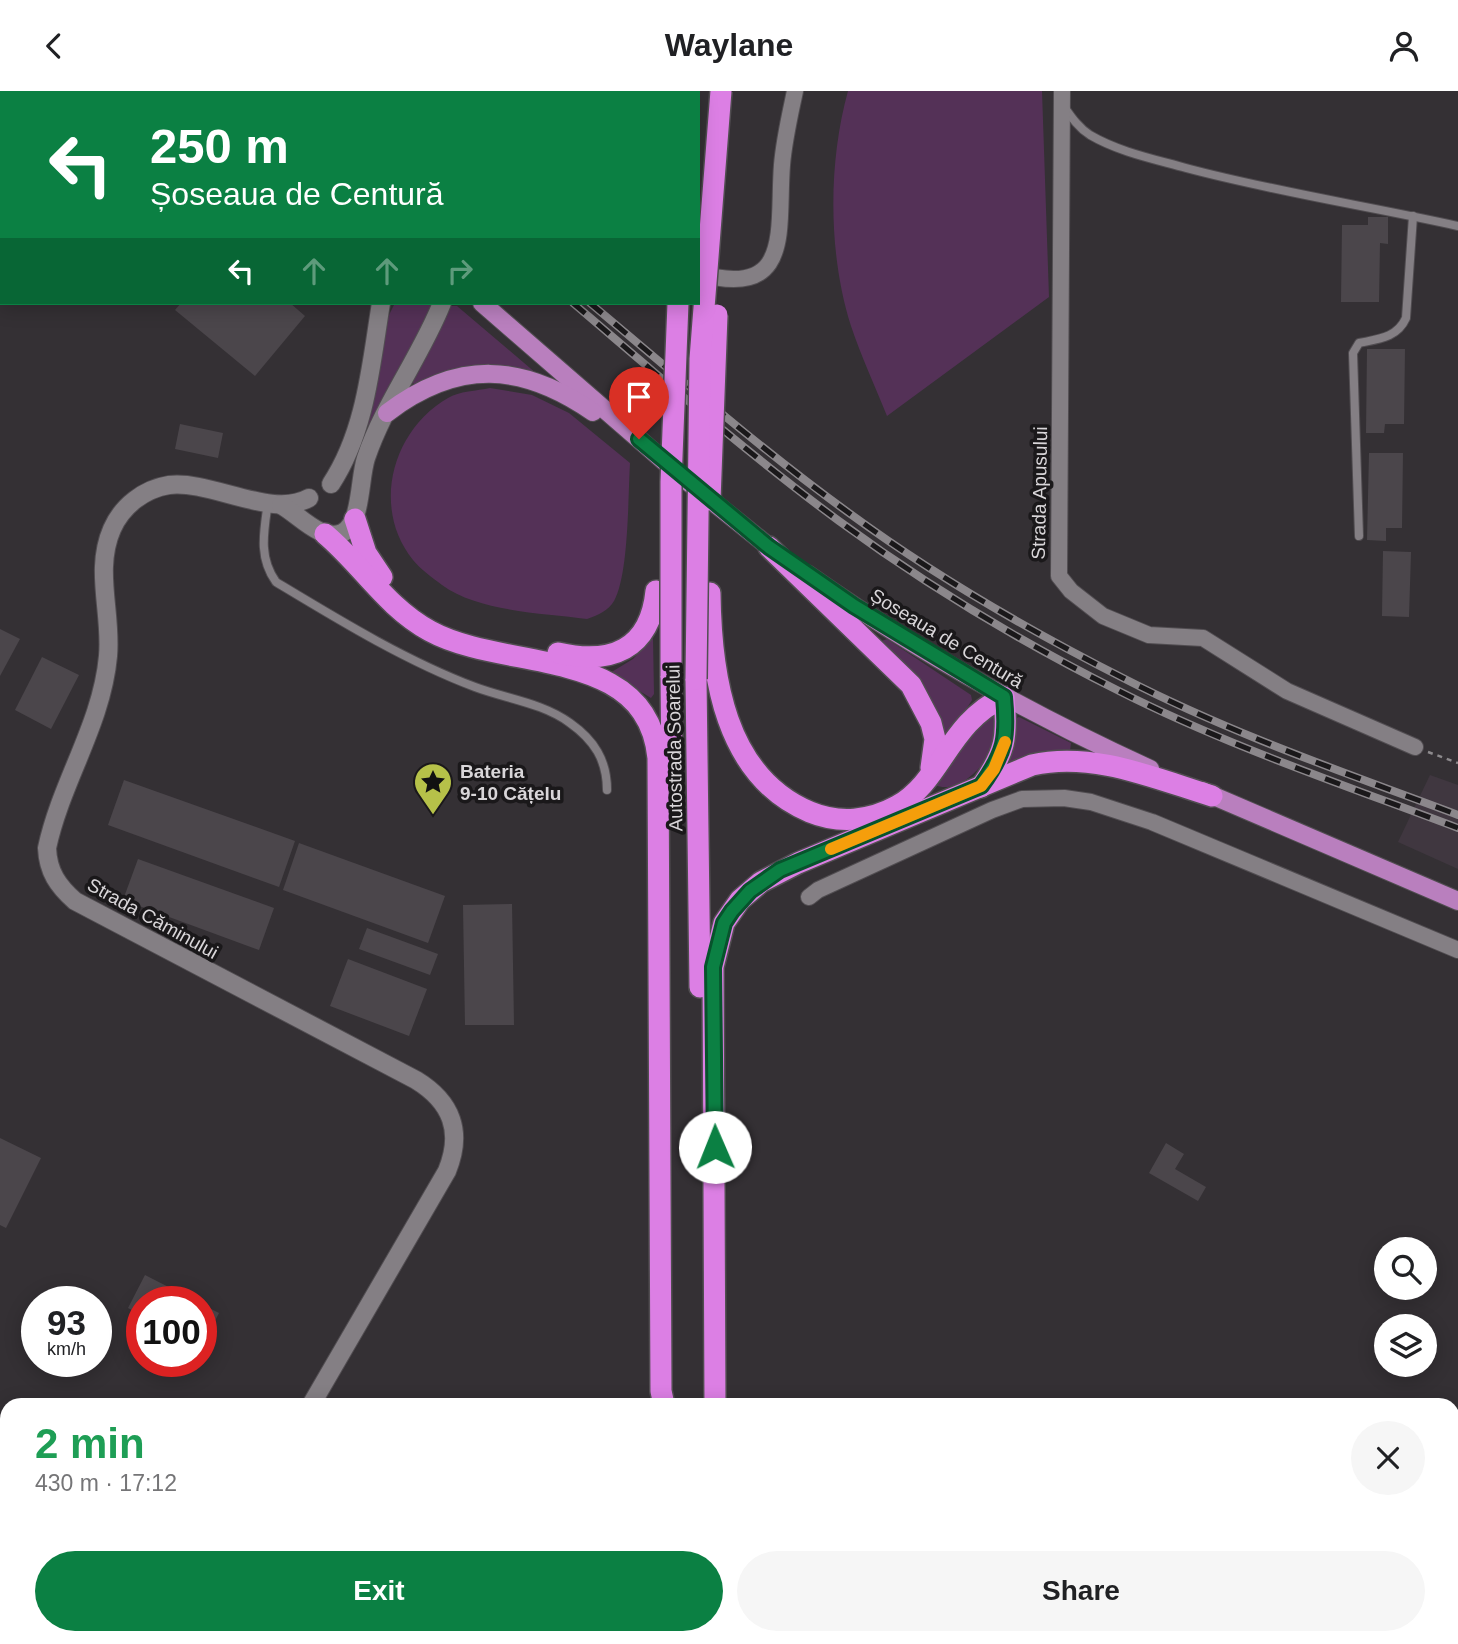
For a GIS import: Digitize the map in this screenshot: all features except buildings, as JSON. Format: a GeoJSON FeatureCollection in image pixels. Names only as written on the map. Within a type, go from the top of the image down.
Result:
{"type":"FeatureCollection","features":[{"type":"Feature","properties":{"kind":"highway","name":"Autostrada Soarelui"},"geometry":{"type":"LineString","coordinates":[[703,1398],[696,679],[700,359],[721,91]]}},
{"type":"Feature","properties":{"kind":"highway"},"geometry":{"type":"LineString","coordinates":[[735,91],[718,292],[709,593],[711,649],[725,713],[751,765],[781,795],[818,815],[850,820],[886,811],[908,798],[977,711],[1004,697],[1005,742],[994,769],[981,786]]}},
{"type":"Feature","properties":{"kind":"highway"},"geometry":{"type":"LineString","coordinates":[[356,511],[366,553],[395,591],[442,624],[487,638],[574,657],[590,658],[616,653],[643,634],[653,612],[656,591],[666,305]]}},
{"type":"Feature","properties":{"kind":"highway","name":"Autostrada Soarelui"},"geometry":{"type":"LineString","coordinates":[[675,1398],[671,482],[678,305]]}},
{"type":"Feature","properties":{"kind":"highway"},"geometry":{"type":"LineString","coordinates":[[319,530],[347,554],[389,602],[430,631],[459,643],[574,670],[602,680],[632,697],[642,707],[654,730],[658,758],[662,1398]]}},
{"type":"Feature","properties":{"kind":"highway"},"geometry":{"type":"LineString","coordinates":[[769,547],[911,685],[931,723],[935,755],[931,770]]}},
{"type":"Feature","properties":{"kind":"highway"},"geometry":{"type":"LineString","coordinates":[[715,1398],[713,967],[724,923],[750,891],[780,870],[1032,765],[1076,760],[1153,777],[1212,796]]}},
{"type":"Feature","properties":{"kind":"main road","name":"Șoseaua de Centură"},"geometry":{"type":"LineString","coordinates":[[484,305],[769,547],[871,617],[1004,697],[1090,741],[1458,901]]}},
{"type":"Feature","properties":{"kind":"main road"},"geometry":{"type":"LineString","coordinates":[[387,413],[407,398],[443,381],[472,374],[500,374],[553,387],[639,439]]}},
{"type":"Feature","properties":{"kind":"street"},"geometry":{"type":"LineString","coordinates":[[700,272],[734,280],[757,274],[769,264],[778,249],[782,163],[795,91]]}},
{"type":"Feature","properties":{"kind":"street","name":"Strada Apusului"},"geometry":{"type":"LineString","coordinates":[[1063,97],[1059,576],[1071,591],[1103,616],[1149,635],[1203,638],[1287,691],[1415,747]]}},
{"type":"Feature","properties":{"kind":"street"},"geometry":{"type":"LineString","coordinates":[[331,484],[349,454],[358,429],[381,305]]}},
{"type":"Feature","properties":{"kind":"street"},"geometry":{"type":"LineString","coordinates":[[272,503],[319,530],[340,534],[356,511],[366,458],[441,305]]}},
{"type":"Feature","properties":{"kind":"street"},"geometry":{"type":"LineString","coordinates":[[319,530],[307,514],[309,498],[322,486],[331,484],[350,491],[356,511]]}},
{"type":"Feature","properties":{"kind":"street","name":"Strada Căminului"},"geometry":{"type":"LineString","coordinates":[[309,498],[289,505],[197,487],[167,486],[141,495],[120,513],[107,541],[103,562],[108,651],[106,672],[93,719],[51,834],[48,863],[61,889],[75,901],[415,1080],[435,1094],[450,1112],[456,1135],[447,1171],[315,1398]]}},
{"type":"Feature","properties":{"kind":"street"},"geometry":{"type":"LineString","coordinates":[[809,897],[818,890],[945,831],[1022,799],[1044,797],[1091,801],[1153,823],[1458,950]]}},
{"type":"Feature","properties":{"kind":"street"},"geometry":{"type":"LineString","coordinates":[[935,805],[945,831]]}},
{"type":"Feature","properties":{"kind":"lane"},"geometry":{"type":"LineString","coordinates":[[1063,97],[1074,122],[1089,134],[1133,152],[1224,178],[1458,226]]}},
{"type":"Feature","properties":{"kind":"lane"},"geometry":{"type":"LineString","coordinates":[[1359,536],[1353,353],[1359,343],[1392,335],[1401,328],[1406,318],[1413,216]]}},
{"type":"Feature","properties":{"kind":"lane"},"geometry":{"type":"LineString","coordinates":[[272,503],[262,550],[266,569],[276,582],[443,673],[475,687],[553,712],[572,724],[602,756],[607,770],[607,790]]}},
{"type":"Feature","properties":{"kind":"path"},"geometry":{"type":"LineString","coordinates":[[1415,747],[1458,762]]}},
{"type":"Feature","properties":{"kind":"shaded area"},"geometry":{"type":"Polygon","coordinates":[[[848,91],[1042,91],[1049,297],[887,416],[851,326],[838,269],[833,209],[834,178],[841,119],[848,91]]]}},
{"type":"Feature","properties":{"kind":"shaded area"},"geometry":{"type":"Polygon","coordinates":[[[394,305],[437,305],[376,424],[369,426],[365,422],[385,323],[394,305]]]}},
{"type":"Feature","properties":{"kind":"shaded area"},"geometry":{"type":"Polygon","coordinates":[[[450,306],[457,306],[537,374],[463,369],[419,385],[411,383],[450,306]]]}},
{"type":"Feature","properties":{"kind":"shaded area"},"geometry":{"type":"Polygon","coordinates":[[[490,388],[532,395],[569,413],[630,463],[623,573],[614,601],[599,614],[587,619],[512,610],[474,601],[457,594],[427,573],[413,560],[400,539],[393,517],[391,494],[394,471],[401,450],[413,429],[429,412],[448,398],[490,388]]]}},
{"type":"Feature","properties":{"kind":"shaded area"},"geometry":{"type":"Polygon","coordinates":[[[653,638],[654,694],[651,698],[610,673],[633,659],[653,638]]]}},
{"type":"Feature","properties":{"kind":"shaded area"},"geometry":{"type":"Polygon","coordinates":[[[887,639],[971,695],[972,700],[951,733],[943,734],[879,642],[887,639]]]}},
{"type":"Feature","properties":{"kind":"shaded area"},"geometry":{"type":"Polygon","coordinates":[[[993,712],[1000,720],[993,745],[977,771],[952,786],[935,785],[934,776],[993,712]]]}},
{"type":"Feature","properties":{"kind":"shaded area"},"geometry":{"type":"Polygon","coordinates":[[[1019,717],[1071,743],[1070,751],[1008,764],[1003,759],[1013,720],[1019,717]]]}},
{"type":"Feature","properties":{"kind":"shaded area"},"geometry":{"type":"Polygon","coordinates":[[[1430,775],[1458,785],[1458,869],[1398,842],[1430,775]]]}},
{"type":"Feature","properties":{"kind":"railway"},"geometry":{"type":"LineString","coordinates":[[575,305],[805,495],[906,568],[1011,633],[1083,673],[1202,730],[1458,828]]}},
{"type":"Feature","properties":{"kind":"railway"},"geometry":{"type":"LineString","coordinates":[[592,305],[783,463],[915,559],[984,602],[1089,661],[1206,718],[1458,815]]}},
{"type":"Feature","properties":{"kind":"slow traffic"},"geometry":{"type":"LineString","coordinates":[[831,849],[981,786],[994,769],[1005,742]]}},
{"type":"Feature","properties":{"kind":"place","name":"Bateria 9-10 Cățelu"},"geometry":{"type":"Point","coordinates":[433,816]}},
{"type":"Feature","properties":{"kind":"route"},"geometry":{"type":"LineString","coordinates":[[639,439],[769,547],[854,606],[1004,697],[1007,727],[1005,742],[994,769],[981,786],[780,870],[740,900],[724,923],[713,967],[715,1147]]}}]}
